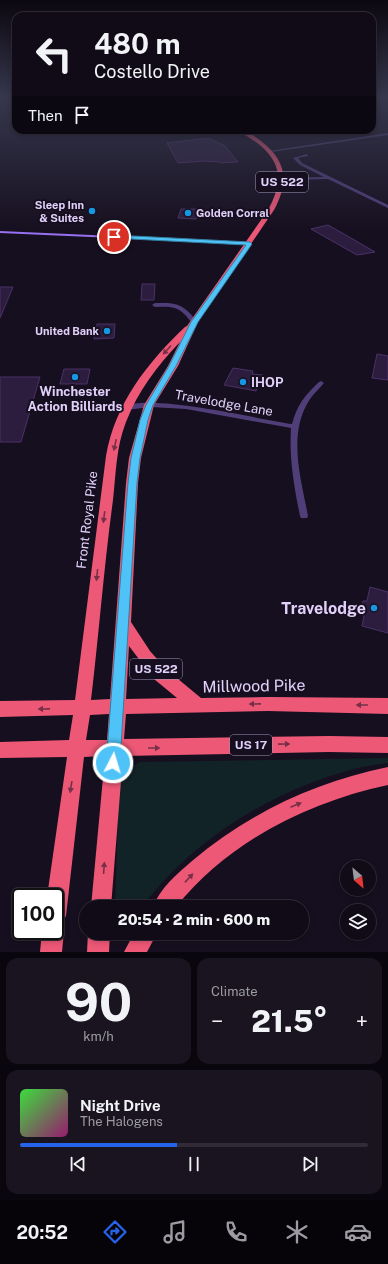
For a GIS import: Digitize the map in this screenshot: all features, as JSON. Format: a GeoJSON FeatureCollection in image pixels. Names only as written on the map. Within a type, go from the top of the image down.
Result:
{"type":"FeatureCollection","features":[{"type":"Feature","properties":{"kind":"highway","name":"Front Royal Pike"},"geometry":{"type":"LineString","coordinates":[[58,888],[70,788],[83,708],[100,548],[110,474],[120,424],[126,408],[154,364],[194,322],[250,244],[277,202],[280,194],[282,179],[278,162],[270,151],[259,142]]}},
{"type":"Feature","properties":{"kind":"highway","name":"Front Royal Pike"},"geometry":{"type":"LineString","coordinates":[[102,900],[115,748],[135,458],[144,420],[150,405],[173,366],[194,322]]}},
{"type":"Feature","properties":{"kind":"highway","name":"US 522"},"geometry":{"type":"LineString","coordinates":[[123,623],[142,653],[161,675],[199,706]]}},
{"type":"Feature","properties":{"kind":"highway","name":"Millwood Pike"},"geometry":{"type":"LineString","coordinates":[[0,709],[276,704],[388,706]]}},
{"type":"Feature","properties":{"kind":"highway","name":"US 17"},"geometry":{"type":"LineString","coordinates":[[0,750],[329,744],[388,745]]}},
{"type":"Feature","properties":{"kind":"highway"},"geometry":{"type":"LineString","coordinates":[[169,900],[193,873],[250,829],[284,810],[322,793],[359,781],[388,776]]}},
{"type":"Feature","properties":{"kind":"highway"},"geometry":{"type":"LineString","coordinates":[[51,952],[52,940]]}},
{"type":"Feature","properties":{"kind":"highway"},"geometry":{"type":"LineString","coordinates":[[98,952],[99,940]]}},
{"type":"Feature","properties":{"kind":"highway"},"geometry":{"type":"LineString","coordinates":[[135,952],[142,940]]}},
{"type":"Feature","properties":{"kind":"street"},"geometry":{"type":"LineString","coordinates":[[270,151],[330,142]]}},
{"type":"Feature","properties":{"kind":"street"},"geometry":{"type":"LineString","coordinates":[[307,155],[297,156],[295,158],[301,164],[388,207]]}},
{"type":"Feature","properties":{"kind":"street"},"geometry":{"type":"LineString","coordinates":[[282,179],[328,178]]}},
{"type":"Feature","properties":{"kind":"street"},"geometry":{"type":"LineString","coordinates":[[0,232],[250,244]]}},
{"type":"Feature","properties":{"kind":"street"},"geometry":{"type":"LineString","coordinates":[[155,305],[170,304],[179,306],[187,311],[194,322]]}},
{"type":"Feature","properties":{"kind":"street"},"geometry":{"type":"LineString","coordinates":[[304,516],[294,460],[294,426],[303,402],[310,391],[321,382]]}},
{"type":"Feature","properties":{"kind":"street","name":"Travelodge Lane"},"geometry":{"type":"LineString","coordinates":[[126,408],[150,405],[179,407],[256,421],[294,426]]}},
{"type":"Feature","properties":{"kind":"shaded area"},"geometry":{"type":"Polygon","coordinates":[[[388,758],[388,763],[355,769],[324,778],[280,796],[235,821],[195,851],[158,887],[148,900],[115,900],[119,785],[123,771],[140,762],[388,758]]]}},
{"type":"Feature","properties":{"kind":"building"},"geometry":{"type":"Polygon","coordinates":[[[218,142],[225,146],[238,162],[220,163],[204,161],[178,163],[167,143],[218,142]]]}},
{"type":"Feature","properties":{"kind":"building"},"geometry":{"type":"Polygon","coordinates":[[[181,209],[199,209],[196,219],[178,218],[181,209]]]}},
{"type":"Feature","properties":{"kind":"building"},"geometry":{"type":"Polygon","coordinates":[[[328,225],[375,252],[357,255],[311,229],[328,225]]]}},
{"type":"Feature","properties":{"kind":"building"},"geometry":{"type":"Polygon","coordinates":[[[142,284],[155,284],[154,300],[141,300],[142,284]]]}},
{"type":"Feature","properties":{"kind":"building"},"geometry":{"type":"Polygon","coordinates":[[[0,287],[13,287],[0,318],[0,287]]]}},
{"type":"Feature","properties":{"kind":"building","name":"United Bank"},"geometry":{"type":"Polygon","coordinates":[[[97,324],[115,324],[114,338],[94,339],[97,324]]]}},
{"type":"Feature","properties":{"kind":"building"},"geometry":{"type":"Polygon","coordinates":[[[377,354],[388,356],[388,380],[372,378],[377,354]]]}},
{"type":"Feature","properties":{"kind":"building","name":"IHOP"},"geometry":{"type":"Polygon","coordinates":[[[233,368],[253,371],[252,374],[263,375],[256,391],[224,385],[233,368]]]}},
{"type":"Feature","properties":{"kind":"building","name":"Winchester Action Billiards"},"geometry":{"type":"Polygon","coordinates":[[[64,369],[90,369],[87,384],[60,384],[64,369]]]}},
{"type":"Feature","properties":{"kind":"building"},"geometry":{"type":"Polygon","coordinates":[[[0,377],[40,377],[21,442],[0,442],[0,377]]]}},
{"type":"Feature","properties":{"kind":"building","name":"Travelodge"},"geometry":{"type":"Polygon","coordinates":[[[370,587],[388,592],[388,633],[362,626],[364,616],[359,614],[363,601],[367,601],[370,587]]]}},
{"type":"Feature","properties":{"kind":"place","name":"Sleep Inn & Suites"},"geometry":{"type":"Point","coordinates":[92,211]}},
{"type":"Feature","properties":{"kind":"place","name":"Golden Corral"},"geometry":{"type":"Point","coordinates":[188,213]}},
{"type":"Feature","properties":{"kind":"place","name":"United Bank"},"geometry":{"type":"Point","coordinates":[107,331]}},
{"type":"Feature","properties":{"kind":"place","name":"Winchester Action Billiards"},"geometry":{"type":"Point","coordinates":[75,377]}},
{"type":"Feature","properties":{"kind":"place","name":"IHOP"},"geometry":{"type":"Point","coordinates":[243,382]}},
{"type":"Feature","properties":{"kind":"place","name":"Travelodge"},"geometry":{"type":"Point","coordinates":[374,608]}},
{"type":"Feature","properties":{"kind":"route"},"geometry":{"type":"LineString","coordinates":[[113,763],[132,483],[135,458],[144,420],[150,405],[173,366],[194,322],[250,244],[114,237]]}}]}
